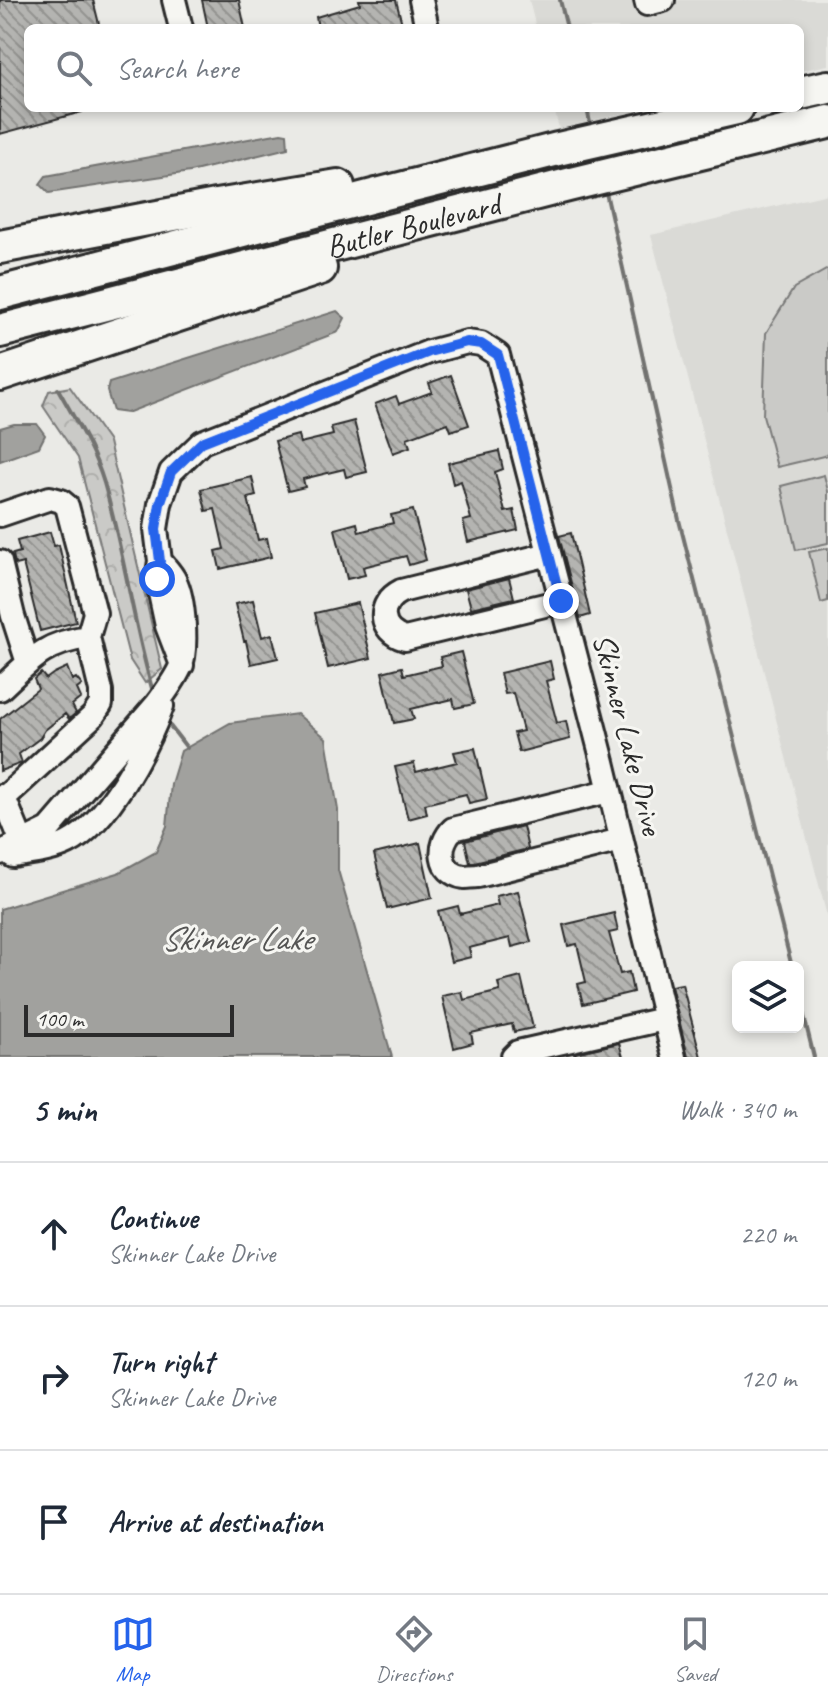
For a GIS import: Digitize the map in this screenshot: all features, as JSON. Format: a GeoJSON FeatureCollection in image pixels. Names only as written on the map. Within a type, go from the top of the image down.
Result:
{"type":"FeatureCollection","features":[{"type":"Feature","properties":{"kind":"highway"},"geometry":{"type":"LineString","coordinates":[[804,92],[828,87]]}},
{"type":"Feature","properties":{"kind":"highway","name":"Butler Boulevard"},"geometry":{"type":"LineString","coordinates":[[0,293],[347,202],[720,112]]}},
{"type":"Feature","properties":{"kind":"highway","name":"Butler Boulevard"},"geometry":{"type":"LineString","coordinates":[[0,331],[568,185],[828,122]]}},
{"type":"Feature","properties":{"kind":"highway"},"geometry":{"type":"LineString","coordinates":[[0,247],[216,206],[558,149]]}},
{"type":"Feature","properties":{"kind":"highway"},"geometry":{"type":"LineString","coordinates":[[0,374],[568,185]]}},
{"type":"Feature","properties":{"kind":"street"},"geometry":{"type":"LineString","coordinates":[[174,0],[180,24]]}},
{"type":"Feature","properties":{"kind":"street"},"geometry":{"type":"LineString","coordinates":[[421,0],[426,24]]}},
{"type":"Feature","properties":{"kind":"street"},"geometry":{"type":"LineString","coordinates":[[646,0],[647,4],[663,0]]}},
{"type":"Feature","properties":{"kind":"street","name":"Skinner Lake Drive"},"geometry":{"type":"LineString","coordinates":[[0,856],[49,829],[167,690],[182,665],[167,626],[157,579],[160,561],[156,529],[160,504],[171,472],[202,442],[429,352],[467,342],[481,344],[498,355],[674,1057]]}},
{"type":"Feature","properties":{"kind":"street"},"geometry":{"type":"LineString","coordinates":[[0,515],[50,498],[67,506],[95,613],[88,637],[101,691],[101,704],[93,716],[2,797],[22,842]]}},
{"type":"Feature","properties":{"kind":"street"},"geometry":{"type":"LineString","coordinates":[[549,554],[401,591],[389,600],[383,617],[392,633],[405,639],[561,601]]}},
{"type":"Feature","properties":{"kind":"street"},"geometry":{"type":"LineString","coordinates":[[0,562],[28,663]]}},
{"type":"Feature","properties":{"kind":"street"},"geometry":{"type":"LineString","coordinates":[[0,689],[52,645],[88,637]]}},
{"type":"Feature","properties":{"kind":"street","name":"Skinner Lake Drive"},"geometry":{"type":"LineString","coordinates":[[0,856],[64,845],[89,828],[119,791],[155,727],[167,690]]}},
{"type":"Feature","properties":{"kind":"street"},"geometry":{"type":"LineString","coordinates":[[85,786],[108,805]]}},
{"type":"Feature","properties":{"kind":"street"},"geometry":{"type":"LineString","coordinates":[[609,791],[453,829],[443,842],[443,859],[455,874],[478,876],[621,840]]}},
{"type":"Feature","properties":{"kind":"street"},"geometry":{"type":"LineString","coordinates":[[513,1057],[518,1052],[664,1019]]}},
{"type":"Feature","properties":{"kind":"shaded area"},"geometry":{"type":"Polygon","coordinates":[[[529,0],[828,0],[828,65],[804,70],[804,24],[535,24],[529,0]]]}},
{"type":"Feature","properties":{"kind":"shaded area"},"geometry":{"type":"Polygon","coordinates":[[[555,112],[630,112],[559,129],[555,112]]]}},
{"type":"Feature","properties":{"kind":"shaded area"},"geometry":{"type":"Polygon","coordinates":[[[828,194],[828,920],[651,235],[828,194]]]}},
{"type":"Feature","properties":{"kind":"green space"},"geometry":{"type":"Polygon","coordinates":[[[828,269],[828,455],[777,467],[763,415],[766,333],[794,288],[828,269]]]}},
{"type":"Feature","properties":{"kind":"green space"},"geometry":{"type":"Polygon","coordinates":[[[70,387],[109,442],[162,669],[145,683],[130,660],[78,458],[43,406],[49,391],[70,387]]]}},
{"type":"Feature","properties":{"kind":"green space"},"geometry":{"type":"Polygon","coordinates":[[[824,475],[828,491],[828,543],[796,550],[781,486],[824,475]]]}},
{"type":"Feature","properties":{"kind":"green space"},"geometry":{"type":"Polygon","coordinates":[[[828,548],[828,601],[821,603],[809,552],[828,548]]]}},
{"type":"Feature","properties":{"kind":"water"},"geometry":{"type":"Polygon","coordinates":[[[287,134],[288,148],[190,172],[49,193],[40,184],[46,176],[287,134]]]}},
{"type":"Feature","properties":{"kind":"water"},"geometry":{"type":"Polygon","coordinates":[[[337,311],[345,318],[338,332],[127,413],[113,411],[107,391],[109,383],[337,311]]]}},
{"type":"Feature","properties":{"kind":"water"},"geometry":{"type":"Polygon","coordinates":[[[14,424],[37,424],[45,435],[39,447],[0,461],[0,428],[14,424]]]}},
{"type":"Feature","properties":{"kind":"water","name":"Skinner Lake"},"geometry":{"type":"Polygon","coordinates":[[[297,714],[326,738],[338,810],[338,870],[392,1057],[0,1057],[0,909],[118,873],[156,852],[167,826],[171,784],[181,751],[230,723],[297,714]]]}},
{"type":"Feature","properties":{"kind":"building"},"geometry":{"type":"Polygon","coordinates":[[[0,0],[93,0],[99,24],[24,24],[24,112],[82,112],[0,134],[0,0]]]}},
{"type":"Feature","properties":{"kind":"building"},"geometry":{"type":"Polygon","coordinates":[[[202,0],[239,0],[244,24],[207,24],[202,0]]]}},
{"type":"Feature","properties":{"kind":"building"},"geometry":{"type":"Polygon","coordinates":[[[359,0],[396,0],[402,24],[317,24],[316,17],[360,4],[359,0]]]}},
{"type":"Feature","properties":{"kind":"building"},"geometry":{"type":"Polygon","coordinates":[[[451,375],[469,425],[451,431],[448,423],[407,438],[410,447],[393,453],[375,404],[396,396],[399,404],[432,392],[429,383],[451,375]]]}},
{"type":"Feature","properties":{"kind":"building"},"geometry":{"type":"Polygon","coordinates":[[[354,421],[367,472],[346,477],[344,469],[303,479],[305,487],[288,491],[275,441],[298,435],[300,443],[333,435],[331,427],[354,421]]]}},
{"type":"Feature","properties":{"kind":"building"},"geometry":{"type":"Polygon","coordinates":[[[499,451],[503,469],[495,472],[505,512],[514,510],[518,530],[468,542],[463,521],[471,519],[461,481],[453,484],[448,463],[499,451]]]}},
{"type":"Feature","properties":{"kind":"building"},"geometry":{"type":"Polygon","coordinates":[[[252,477],[256,496],[248,498],[258,540],[267,538],[271,557],[220,569],[216,551],[224,549],[215,509],[206,511],[201,489],[252,477]]]}},
{"type":"Feature","properties":{"kind":"building"},"geometry":{"type":"Polygon","coordinates":[[[413,510],[426,560],[409,565],[406,556],[363,567],[365,575],[347,579],[335,529],[357,523],[359,532],[393,523],[391,515],[413,510]]]}},
{"type":"Feature","properties":{"kind":"building"},"geometry":{"type":"Polygon","coordinates":[[[50,532],[54,546],[59,545],[76,622],[40,631],[23,563],[15,565],[13,554],[20,552],[17,541],[50,532]]]}},
{"type":"Feature","properties":{"kind":"building"},"geometry":{"type":"Polygon","coordinates":[[[571,533],[590,615],[580,618],[559,536],[571,533]]]}},
{"type":"Feature","properties":{"kind":"building"},"geometry":{"type":"Polygon","coordinates":[[[509,578],[514,598],[471,608],[466,589],[509,578]]]}},
{"type":"Feature","properties":{"kind":"building"},"geometry":{"type":"Polygon","coordinates":[[[253,600],[262,637],[272,634],[278,658],[251,664],[235,604],[253,600]]]}},
{"type":"Feature","properties":{"kind":"building"},"geometry":{"type":"Polygon","coordinates":[[[358,603],[371,658],[328,668],[315,613],[358,603]]]}},
{"type":"Feature","properties":{"kind":"building"},"geometry":{"type":"Polygon","coordinates":[[[461,652],[474,704],[455,708],[453,699],[411,709],[414,719],[394,723],[382,672],[402,667],[404,675],[442,666],[440,657],[461,652]]]}},
{"type":"Feature","properties":{"kind":"building"},"geometry":{"type":"Polygon","coordinates":[[[550,661],[554,679],[546,681],[557,723],[566,721],[570,739],[519,752],[514,733],[523,731],[513,693],[505,694],[500,673],[550,661]]]}},
{"type":"Feature","properties":{"kind":"building"},"geometry":{"type":"Polygon","coordinates":[[[67,667],[72,680],[76,678],[82,685],[77,689],[81,698],[72,705],[76,713],[69,719],[65,714],[19,754],[22,763],[0,771],[0,719],[38,689],[34,679],[41,673],[46,679],[67,667]]]}},
{"type":"Feature","properties":{"kind":"building"},"geometry":{"type":"Polygon","coordinates":[[[475,748],[487,799],[469,803],[466,794],[425,804],[427,814],[408,819],[395,767],[414,763],[416,772],[457,762],[454,752],[475,748]]]}},
{"type":"Feature","properties":{"kind":"building"},"geometry":{"type":"Polygon","coordinates":[[[523,826],[528,849],[470,863],[465,841],[523,826]]]}},
{"type":"Feature","properties":{"kind":"building"},"geometry":{"type":"Polygon","coordinates":[[[420,843],[432,898],[387,909],[374,854],[420,843]]]}},
{"type":"Feature","properties":{"kind":"building"},"geometry":{"type":"Polygon","coordinates":[[[518,891],[531,942],[512,947],[510,938],[469,948],[471,957],[451,962],[438,911],[458,906],[460,914],[498,905],[496,896],[518,891]]]}},
{"type":"Feature","properties":{"kind":"building"},"geometry":{"type":"Polygon","coordinates":[[[614,913],[618,931],[609,933],[620,974],[629,972],[633,992],[583,1004],[578,984],[586,982],[577,944],[568,946],[563,925],[614,913]]]}},
{"type":"Feature","properties":{"kind":"building"},"geometry":{"type":"Polygon","coordinates":[[[521,977],[533,1028],[514,1032],[512,1024],[471,1033],[473,1043],[454,1048],[442,996],[462,992],[464,1000],[500,991],[498,983],[521,977]]]}},
{"type":"Feature","properties":{"kind":"building"},"geometry":{"type":"Polygon","coordinates":[[[682,984],[701,1057],[688,1057],[671,986],[682,984]]]}},
{"type":"Feature","properties":{"kind":"building"},"geometry":{"type":"Polygon","coordinates":[[[619,1043],[623,1057],[576,1057],[575,1053],[619,1043]]]}},
{"type":"Feature","properties":{"kind":"waterway"},"geometry":{"type":"LineString","coordinates":[[560,0],[566,24]]}},
{"type":"Feature","properties":{"kind":"waterway"},"geometry":{"type":"LineString","coordinates":[[588,112],[591,128]]}},
{"type":"Feature","properties":{"kind":"waterway"},"geometry":{"type":"LineString","coordinates":[[605,188],[679,520],[790,961]]}},
{"type":"Feature","properties":{"kind":"waterway"},"geometry":{"type":"LineString","coordinates":[[58,389],[90,447],[104,483],[153,692]]}},
{"type":"Feature","properties":{"kind":"waterway"},"geometry":{"type":"LineString","coordinates":[[170,726],[187,748]]}},
{"type":"Feature","properties":{"kind":"waterway"},"geometry":{"type":"LineString","coordinates":[[804,1016],[814,1057]]}},
{"type":"Feature","properties":{"kind":"route"},"geometry":{"type":"LineString","coordinates":[[157,579],[160,561],[156,529],[160,504],[171,472],[202,442],[429,352],[467,342],[481,344],[498,355],[561,601]]}}]}
